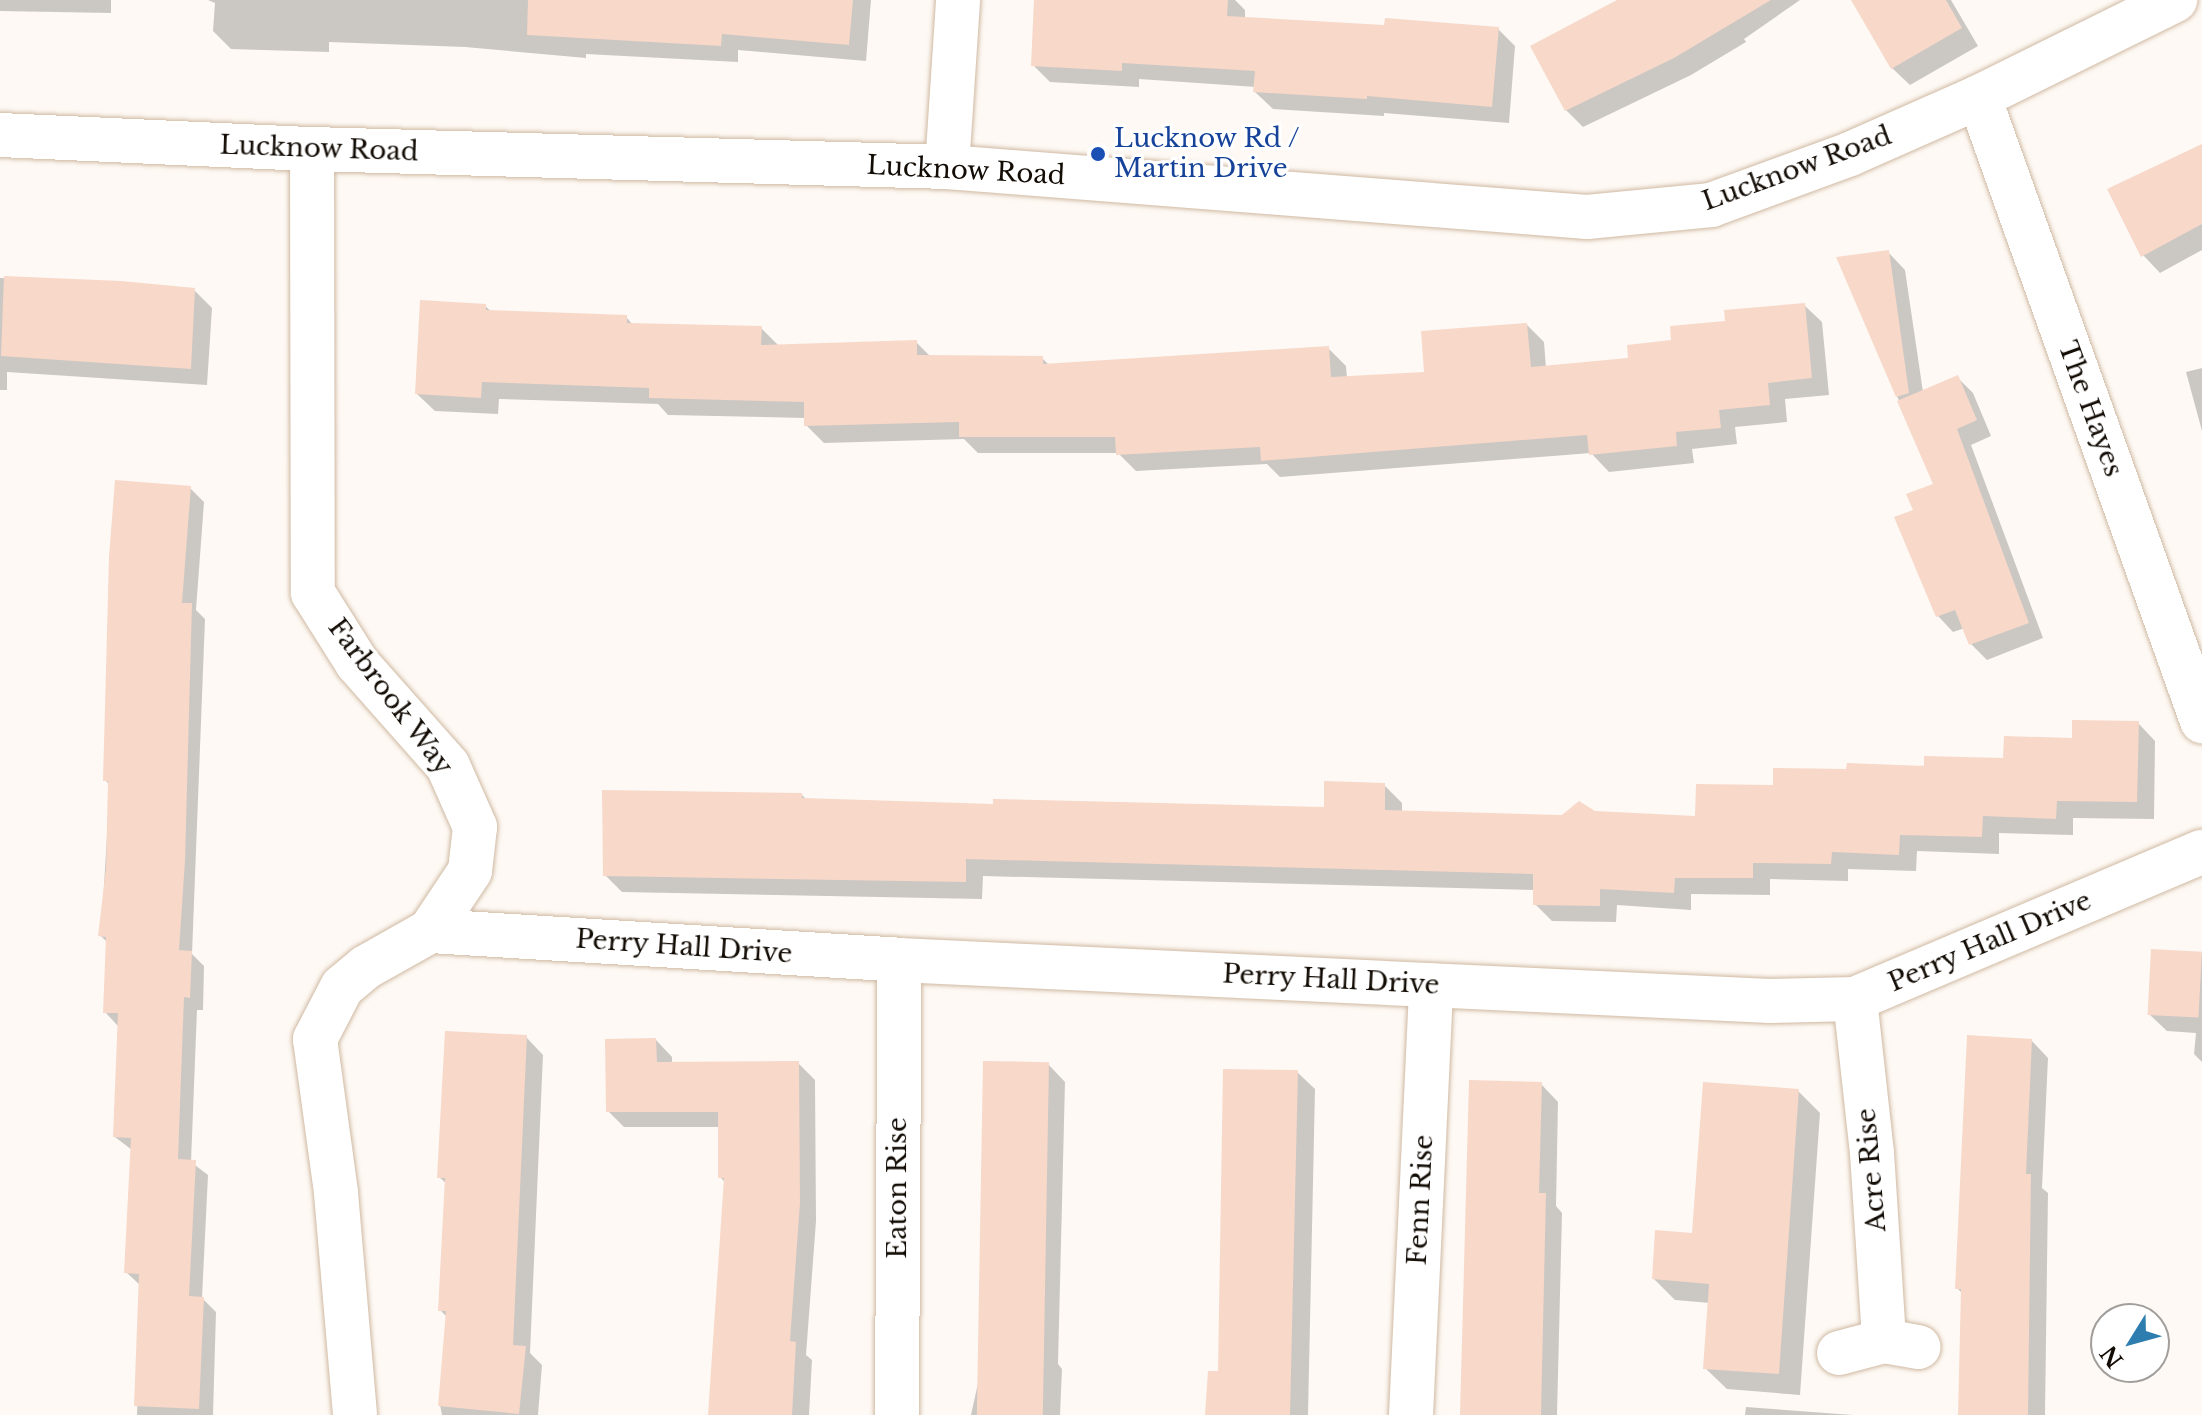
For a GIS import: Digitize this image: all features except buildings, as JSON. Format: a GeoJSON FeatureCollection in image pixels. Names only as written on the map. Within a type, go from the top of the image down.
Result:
{"type":"FeatureCollection","features":[{"type":"Feature","properties":{"kind":"street"},"geometry":{"type":"LineString","coordinates":[[947,167],[958,0]]}},
{"type":"Feature","properties":{"kind":"street","name":"Lucknow Road"},"geometry":{"type":"LineString","coordinates":[[0,135],[312,149],[947,167],[1587,217],[1711,205],[1850,154],[1979,97],[2175,0]]}},
{"type":"Feature","properties":{"kind":"street","name":"The Hayes"},"geometry":{"type":"LineString","coordinates":[[1979,97],[2202,721]]}},
{"type":"Feature","properties":{"kind":"street","name":"Farbrook Way"},"geometry":{"type":"LineString","coordinates":[[312,149],[313,593],[357,663],[448,766],[475,827],[470,871],[430,931],[366,967],[342,987],[315,1039],[336,1193],[355,1415]]}},
{"type":"Feature","properties":{"kind":"street","name":"Perry Hall Drive"},"geometry":{"type":"LineString","coordinates":[[430,931],[899,960],[1770,1001],[1855,999],[2202,852]]}},
{"type":"Feature","properties":{"kind":"street","name":"Eaton Rise"},"geometry":{"type":"LineString","coordinates":[[897,1415],[899,960]]}},
{"type":"Feature","properties":{"kind":"street","name":"Fenn Rise"},"geometry":{"type":"LineString","coordinates":[[1411,1415],[1431,985]]}},
{"type":"Feature","properties":{"kind":"street","name":"Acre Rise"},"geometry":{"type":"LineString","coordinates":[[1839,1353],[1901,1344],[1872,1153],[1855,999]]}},
{"type":"Feature","properties":{"kind":"place","name":"Lucknow Rd / Martin Drive"},"geometry":{"type":"Point","coordinates":[1098,154]}}]}
